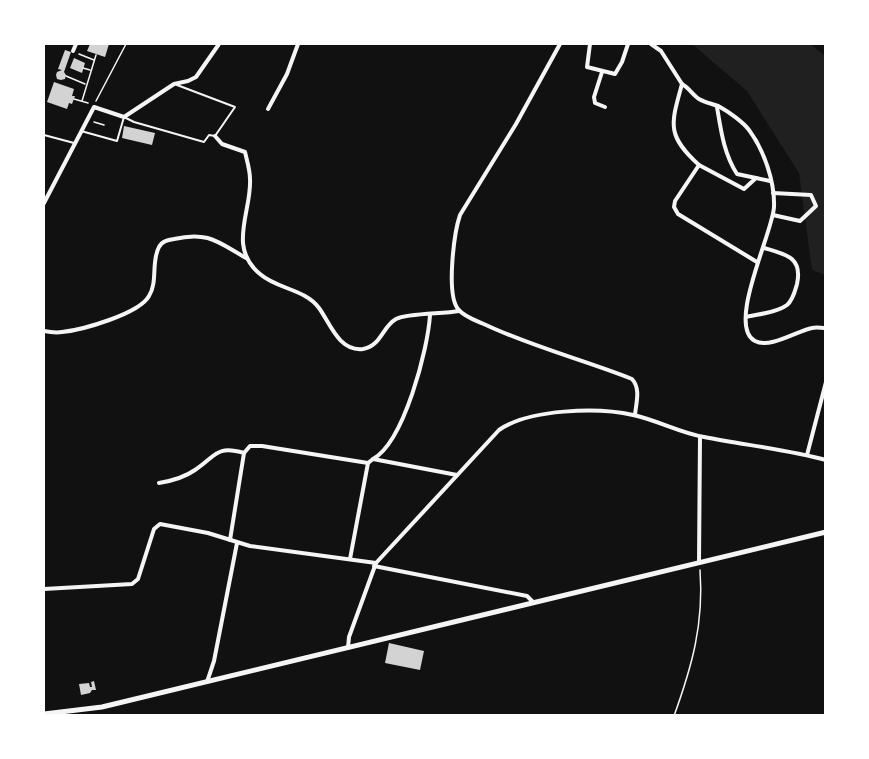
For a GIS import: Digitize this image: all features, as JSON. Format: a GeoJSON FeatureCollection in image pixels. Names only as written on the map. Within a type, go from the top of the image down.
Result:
{"type":"FeatureCollection","features":[{"type":"Feature","properties":{"kind":"main road"},"geometry":{"type":"LineString","coordinates":[[44,714],[102,707],[825,532]]}},
{"type":"Feature","properties":{"kind":"street"},"geometry":{"type":"LineString","coordinates":[[73,51],[76,44]]}},
{"type":"Feature","properties":{"kind":"street"},"geometry":{"type":"LineString","coordinates":[[44,203],[95,104],[124,117],[174,84],[188,81],[196,76],[219,44]]}},
{"type":"Feature","properties":{"kind":"street"},"geometry":{"type":"LineString","coordinates":[[268,109],[287,74],[298,44]]}},
{"type":"Feature","properties":{"kind":"street"},"geometry":{"type":"LineString","coordinates":[[459,311],[453,297],[452,275],[456,225],[560,44]]}},
{"type":"Feature","properties":{"kind":"street"},"geometry":{"type":"LineString","coordinates":[[590,44],[587,67],[615,74],[628,44]]}},
{"type":"Feature","properties":{"kind":"street"},"geometry":{"type":"LineString","coordinates":[[651,44],[661,51],[682,84],[688,87],[697,98],[717,106],[748,128],[761,150],[773,193],[773,214],[764,248],[753,273],[745,324],[750,336],[756,342],[768,343],[812,328],[825,328]]}},
{"type":"Feature","properties":{"kind":"street"},"geometry":{"type":"LineString","coordinates":[[602,72],[594,97],[595,102],[605,107]]}},
{"type":"Feature","properties":{"kind":"street"},"geometry":{"type":"LineString","coordinates":[[682,84],[677,103],[675,137],[680,147],[699,165],[744,189],[756,178]]}},
{"type":"Feature","properties":{"kind":"street"},"geometry":{"type":"LineString","coordinates":[[717,106],[722,136],[731,164],[737,174],[770,181]]}},
{"type":"Feature","properties":{"kind":"street"},"geometry":{"type":"LineString","coordinates":[[215,136],[222,144],[245,152],[250,180],[242,232],[247,258],[257,272],[265,278],[301,294],[317,305],[339,339],[353,349],[362,349],[377,343],[386,328],[397,318],[459,311],[526,342],[632,379],[638,391],[634,415]]}},
{"type":"Feature","properties":{"kind":"street"},"geometry":{"type":"LineString","coordinates":[[699,165],[675,201],[674,207],[678,214],[757,262]]}},
{"type":"Feature","properties":{"kind":"street"},"geometry":{"type":"LineString","coordinates":[[773,193],[811,195],[816,206],[800,221],[773,214]]}},
{"type":"Feature","properties":{"kind":"street"},"geometry":{"type":"LineString","coordinates":[[44,331],[60,332],[75,329],[124,314],[141,304],[149,298],[153,289],[158,248],[165,241],[188,236],[208,237],[247,258]]}},
{"type":"Feature","properties":{"kind":"street"},"geometry":{"type":"LineString","coordinates":[[746,317],[782,307],[788,304],[795,294],[799,274],[798,266],[787,255],[764,248]]}},
{"type":"Feature","properties":{"kind":"street"},"geometry":{"type":"LineString","coordinates":[[350,559],[368,463],[384,451],[404,413],[427,342],[430,315]]}},
{"type":"Feature","properties":{"kind":"street"},"geometry":{"type":"LineString","coordinates":[[807,455],[825,382]]}},
{"type":"Feature","properties":{"kind":"street"},"geometry":{"type":"LineString","coordinates":[[348,648],[349,636],[375,565],[509,423],[525,418],[597,410],[634,415],[700,437],[825,460]]}},
{"type":"Feature","properties":{"kind":"street"},"geometry":{"type":"LineString","coordinates":[[699,562],[700,437]]}},
{"type":"Feature","properties":{"kind":"street"},"geometry":{"type":"LineString","coordinates":[[230,540],[244,453],[250,446],[368,463]]}},
{"type":"Feature","properties":{"kind":"street"},"geometry":{"type":"LineString","coordinates":[[159,483],[174,480],[194,471],[214,454],[229,448],[244,453]]}},
{"type":"Feature","properties":{"kind":"street"},"geometry":{"type":"LineString","coordinates":[[373,459],[458,475]]}},
{"type":"Feature","properties":{"kind":"street"},"geometry":{"type":"LineString","coordinates":[[44,589],[132,584],[138,579],[154,529],[160,524],[208,533],[237,543],[350,559],[527,596],[533,603]]}},
{"type":"Feature","properties":{"kind":"street"},"geometry":{"type":"LineString","coordinates":[[207,682],[214,661],[237,543]]}},
{"type":"Feature","properties":{"kind":"lane"},"geometry":{"type":"LineString","coordinates":[[81,131],[117,141],[124,117],[204,142],[209,135],[215,136],[235,106],[174,84]]}},
{"type":"Feature","properties":{"kind":"lane"},"geometry":{"type":"LineString","coordinates":[[44,135],[74,143]]}},
{"type":"Feature","properties":{"kind":"path"},"geometry":{"type":"LineString","coordinates":[[74,99],[95,104],[126,44]]}},
{"type":"Feature","properties":{"kind":"path"},"geometry":{"type":"LineString","coordinates":[[73,51],[94,61]]}},
{"type":"Feature","properties":{"kind":"path"},"geometry":{"type":"LineString","coordinates":[[82,101],[96,54]]}},
{"type":"Feature","properties":{"kind":"path"},"geometry":{"type":"LineString","coordinates":[[83,68],[91,71]]}},
{"type":"Feature","properties":{"kind":"path"},"geometry":{"type":"LineString","coordinates":[[66,76],[86,84]]}},
{"type":"Feature","properties":{"kind":"path"},"geometry":{"type":"LineString","coordinates":[[86,121],[103,124]]}},
{"type":"Feature","properties":{"kind":"path"},"geometry":{"type":"LineString","coordinates":[[674,716],[690,672],[698,637],[702,598],[699,562]]}},
{"type":"Feature","properties":{"kind":"shaded area"},"geometry":{"type":"Polygon","coordinates":[[[692,44],[810,44],[825,56],[825,275],[812,270],[799,173],[747,91],[692,44]]]}},
{"type":"Feature","properties":{"kind":"building"},"geometry":{"type":"Polygon","coordinates":[[[90,44],[109,44],[105,57],[87,51],[90,44]]]}},
{"type":"Feature","properties":{"kind":"building"},"geometry":{"type":"Polygon","coordinates":[[[65,50],[71,52],[64,72],[65,79],[61,80],[57,79],[56,75],[62,70],[58,69],[65,50]]]}},
{"type":"Feature","properties":{"kind":"building"},"geometry":{"type":"Polygon","coordinates":[[[74,58],[85,63],[82,73],[70,68],[74,58]]]}},
{"type":"Feature","properties":{"kind":"building"},"geometry":{"type":"Polygon","coordinates":[[[54,82],[74,89],[72,96],[75,96],[67,109],[47,102],[54,82]]]}},
{"type":"Feature","properties":{"kind":"building"},"geometry":{"type":"Polygon","coordinates":[[[124,126],[155,133],[152,145],[122,138],[124,126]]]}},
{"type":"Feature","properties":{"kind":"building"},"geometry":{"type":"Polygon","coordinates":[[[389,643],[424,651],[420,670],[385,663],[389,643]]]}},
{"type":"Feature","properties":{"kind":"building"},"geometry":{"type":"Polygon","coordinates":[[[94,681],[96,690],[81,695],[79,684],[89,683],[92,687],[91,682],[94,681]]]}}]}
